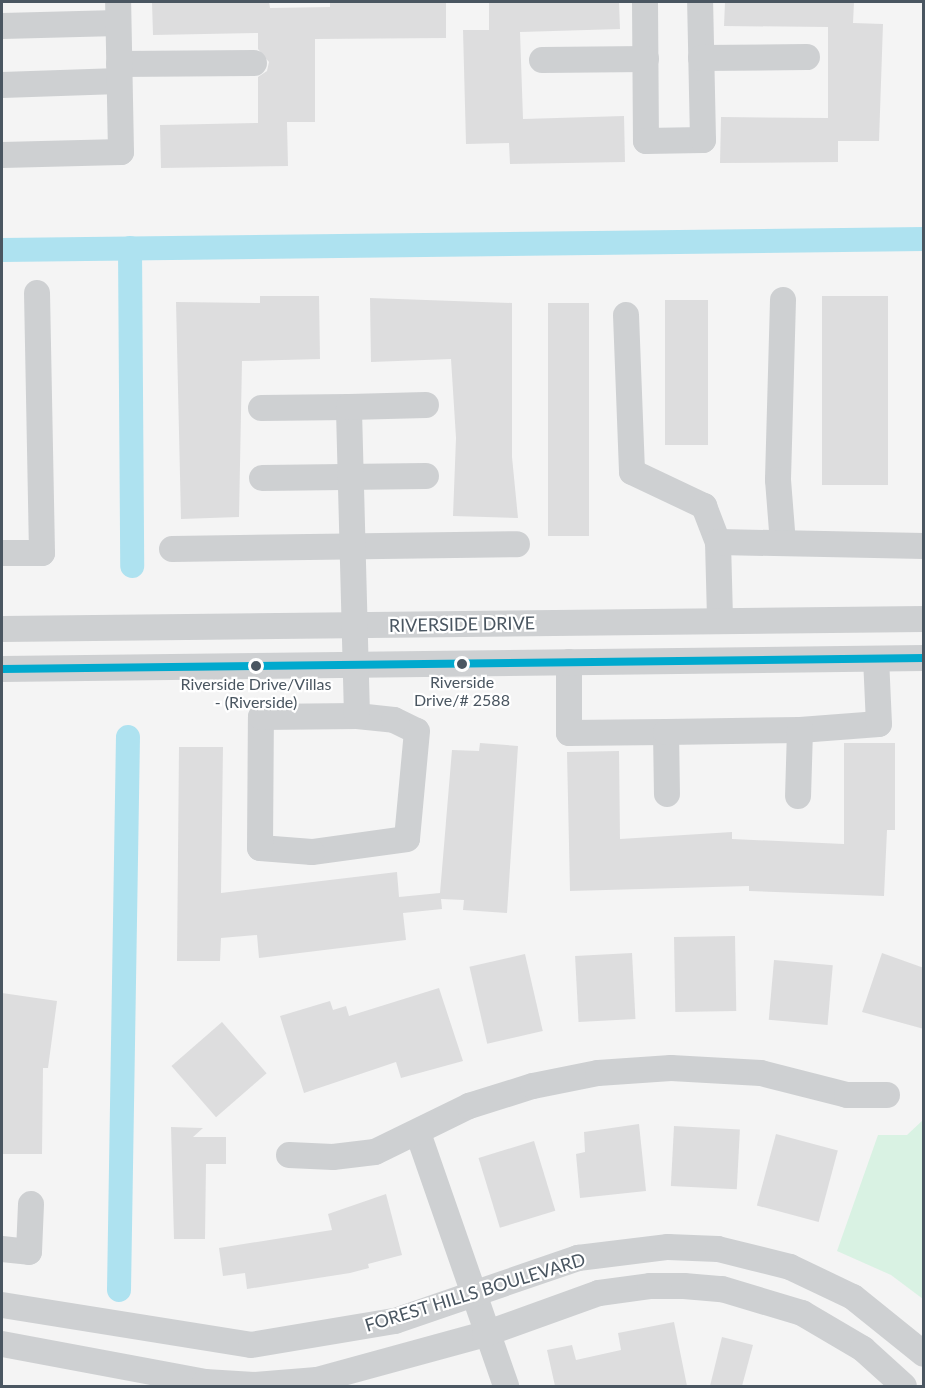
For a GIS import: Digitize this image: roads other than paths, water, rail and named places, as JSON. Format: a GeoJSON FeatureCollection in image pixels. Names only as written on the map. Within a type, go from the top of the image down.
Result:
{"type":"FeatureCollection","features":[{"type":"Feature","properties":{"kind":"street"},"geometry":{"type":"LineString","coordinates":[[645,2],[646,141],[703,140],[700,2]]}},
{"type":"Feature","properties":{"kind":"street"},"geometry":{"type":"LineString","coordinates":[[2,26],[118,12],[121,153],[2,155]]}},
{"type":"Feature","properties":{"kind":"street"},"geometry":{"type":"LineString","coordinates":[[701,58],[807,57]]}},
{"type":"Feature","properties":{"kind":"street"},"geometry":{"type":"LineString","coordinates":[[542,60],[646,59]]}},
{"type":"Feature","properties":{"kind":"street"},"geometry":{"type":"LineString","coordinates":[[2,85],[254,63]]}},
{"type":"Feature","properties":{"kind":"street"},"geometry":{"type":"LineString","coordinates":[[2,553],[42,553],[37,293]]}},
{"type":"Feature","properties":{"kind":"street"},"geometry":{"type":"LineString","coordinates":[[783,300],[778,480],[783,543]]}},
{"type":"Feature","properties":{"kind":"street"},"geometry":{"type":"LineString","coordinates":[[626,315],[632,472],[704,506],[718,542],[720,621]]}},
{"type":"Feature","properties":{"kind":"street"},"geometry":{"type":"LineString","coordinates":[[261,408],[426,405]]}},
{"type":"Feature","properties":{"kind":"street"},"geometry":{"type":"LineString","coordinates":[[349,406],[357,716]]}},
{"type":"Feature","properties":{"kind":"street"},"geometry":{"type":"LineString","coordinates":[[262,478],[426,476]]}},
{"type":"Feature","properties":{"kind":"street"},"geometry":{"type":"LineString","coordinates":[[718,542],[924,546]]}},
{"type":"Feature","properties":{"kind":"street"},"geometry":{"type":"LineString","coordinates":[[172,549],[517,544]]}},
{"type":"Feature","properties":{"kind":"street","name":"RIVERSIDE DRIVE"},"geometry":{"type":"LineString","coordinates":[[2,629],[924,619]]}},
{"type":"Feature","properties":{"kind":"street"},"geometry":{"type":"LineString","coordinates":[[569,662],[569,733],[666,732],[800,730],[888,724],[876,658]]}},
{"type":"Feature","properties":{"kind":"street"},"geometry":{"type":"LineString","coordinates":[[2,669],[924,658]]}},
{"type":"Feature","properties":{"kind":"street"},"geometry":{"type":"LineString","coordinates":[[357,716],[394,720],[417,731],[407,839],[312,852],[260,848],[261,717],[357,716]]}},
{"type":"Feature","properties":{"kind":"street"},"geometry":{"type":"LineString","coordinates":[[798,796],[800,730]]}},
{"type":"Feature","properties":{"kind":"street"},"geometry":{"type":"LineString","coordinates":[[666,732],[667,794]]}},
{"type":"Feature","properties":{"kind":"street"},"geometry":{"type":"LineString","coordinates":[[290,1155],[333,1157],[375,1152],[418,1133],[469,1106],[533,1086],[598,1073],[671,1068],[761,1073],[847,1095],[886,1095]]}},
{"type":"Feature","properties":{"kind":"street"},"geometry":{"type":"LineString","coordinates":[[418,1133],[475,1295],[485,1334],[506,1386]]}},
{"type":"Feature","properties":{"kind":"street"},"geometry":{"type":"LineString","coordinates":[[2,1249],[29,1252],[31,1204]]}},
{"type":"Feature","properties":{"kind":"street","name":"FOREST HILLS BOULEVARD"},"geometry":{"type":"LineString","coordinates":[[2,1305],[251,1345],[312,1338],[396,1321],[578,1258],[668,1247],[718,1249],[790,1267],[853,1297],[924,1354]]}},
{"type":"Feature","properties":{"kind":"street","name":"FOREST HILLS BOULEVARD"},"geometry":{"type":"LineString","coordinates":[[2,1344],[205,1382],[254,1385],[317,1380],[485,1334],[565,1303],[650,1286],[723,1289],[802,1313],[835,1330],[863,1348],[904,1386]]}},
{"type":"Feature","properties":{"kind":"street"},"geometry":{"type":"LineString","coordinates":[[835,1330],[853,1297]]}},
{"type":"Feature","properties":{"kind":"street"},"geometry":{"type":"LineString","coordinates":[[117,1366],[126,1326]]}},
{"type":"Feature","properties":{"kind":"waterway"},"geometry":{"type":"LineString","coordinates":[[2,250],[924,239]]}},
{"type":"Feature","properties":{"kind":"waterway"},"geometry":{"type":"LineString","coordinates":[[130,248],[132,566]]}},
{"type":"Feature","properties":{"kind":"waterway"},"geometry":{"type":"LineString","coordinates":[[119,1290],[128,737]]}},
{"type":"Feature","properties":{"kind":"place","name":"Riverside Drive/# 2588"},"geometry":{"type":"Point","coordinates":[462,664]}},
{"type":"Feature","properties":{"kind":"place","name":"Riverside Drive/Villas - (Riverside)"},"geometry":{"type":"Point","coordinates":[256,666]}}]}
